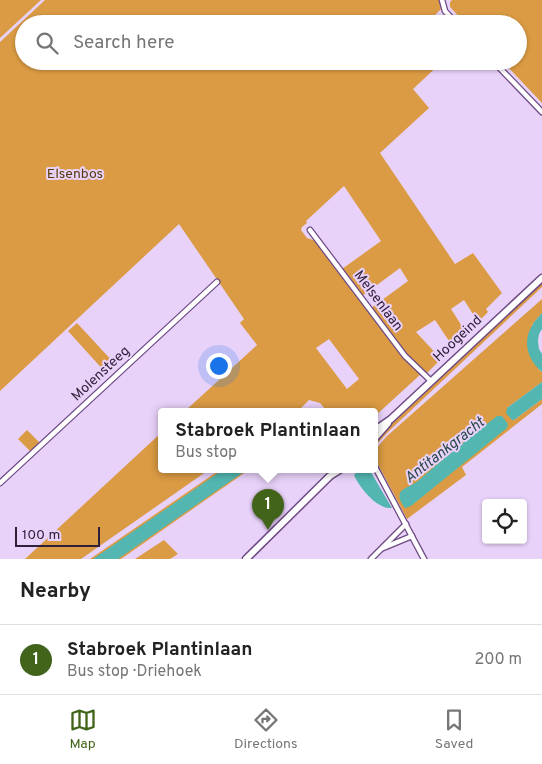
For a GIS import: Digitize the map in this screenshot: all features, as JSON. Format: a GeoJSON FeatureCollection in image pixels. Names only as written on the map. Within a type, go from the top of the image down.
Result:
{"type":"FeatureCollection","features":[{"type":"Feature","properties":{"kind":"main road","name":"Hoogeind"},"geometry":{"type":"LineString","coordinates":[[378,428],[391,419],[542,278]]}},
{"type":"Feature","properties":{"kind":"main road","name":"Hoogeind"},"geometry":{"type":"LineString","coordinates":[[378,435],[391,419]]}},
{"type":"Feature","properties":{"kind":"main road"},"geometry":{"type":"LineString","coordinates":[[246,559],[332,473]]}},
{"type":"Feature","properties":{"kind":"main road"},"geometry":{"type":"LineString","coordinates":[[330,476],[335,473]]}},
{"type":"Feature","properties":{"kind":"street"},"geometry":{"type":"LineString","coordinates":[[442,0],[445,11],[449,15]]}},
{"type":"Feature","properties":{"kind":"street"},"geometry":{"type":"LineString","coordinates":[[502,70],[542,112]]}},
{"type":"Feature","properties":{"kind":"street","name":"Melsenlaan"},"geometry":{"type":"LineString","coordinates":[[310,230],[405,356],[431,381]]}},
{"type":"Feature","properties":{"kind":"street","name":"Molensteeg"},"geometry":{"type":"LineString","coordinates":[[0,483],[217,282]]}},
{"type":"Feature","properties":{"kind":"street"},"geometry":{"type":"LineString","coordinates":[[378,472],[424,559]]}},
{"type":"Feature","properties":{"kind":"street"},"geometry":{"type":"LineString","coordinates":[[371,559],[406,524]]}},
{"type":"Feature","properties":{"kind":"street"},"geometry":{"type":"LineString","coordinates":[[382,549],[412,536]]}},
{"type":"Feature","properties":{"kind":"green space"},"geometry":{"type":"Polygon","coordinates":[[[0,0],[41,0],[25,15],[15,15],[15,24],[0,38],[0,0]]]}},
{"type":"Feature","properties":{"kind":"green space"},"geometry":{"type":"Polygon","coordinates":[[[45,0],[440,0],[441,9],[435,15],[29,15],[45,0]]]}},
{"type":"Feature","properties":{"kind":"green space"},"geometry":{"type":"Polygon","coordinates":[[[452,0],[542,0],[542,103],[511,70],[527,70],[527,15],[458,15],[450,7],[452,0]]]}},
{"type":"Feature","properties":{"kind":"green space","name":"Elsenbos"},"geometry":{"type":"Polygon","coordinates":[[[15,28],[15,70],[433,70],[413,89],[429,108],[380,153],[455,264],[473,253],[502,293],[486,309],[488,312],[478,322],[464,300],[451,309],[467,334],[453,347],[435,320],[416,332],[441,359],[426,374],[409,358],[371,308],[408,281],[400,268],[362,296],[342,269],[381,241],[344,186],[306,221],[307,223],[301,230],[307,238],[316,241],[405,360],[421,374],[378,413],[378,408],[324,408],[320,403],[309,400],[301,408],[188,408],[257,345],[240,323],[244,319],[179,224],[0,391],[0,42],[15,28]],[[329,339],[316,348],[347,389],[359,379],[329,339]]]}},
{"type":"Feature","properties":{"kind":"green space"},"geometry":{"type":"Polygon","coordinates":[[[542,283],[542,287],[378,443],[378,438],[542,283]]]}},
{"type":"Feature","properties":{"kind":"green space"},"geometry":{"type":"Polygon","coordinates":[[[542,299],[542,313],[532,325],[539,370],[542,372],[542,382],[507,408],[514,420],[542,399],[542,404],[462,467],[466,475],[407,519],[378,465],[378,446],[387,436],[542,299]]]}},
{"type":"Feature","properties":{"kind":"green space"},"geometry":{"type":"Polygon","coordinates":[[[77,323],[115,364],[106,373],[68,331],[77,323]]]}},
{"type":"Feature","properties":{"kind":"green space"},"geometry":{"type":"Polygon","coordinates":[[[27,430],[40,443],[30,451],[18,439],[27,430]]]}},
{"type":"Feature","properties":{"kind":"green space"},"geometry":{"type":"Polygon","coordinates":[[[158,436],[158,473],[204,473],[81,559],[25,559],[158,436]]]}},
{"type":"Feature","properties":{"kind":"green space"},"geometry":{"type":"Polygon","coordinates":[[[215,473],[220,473],[95,559],[90,559],[215,473]]]}},
{"type":"Feature","properties":{"kind":"green space"},"geometry":{"type":"Polygon","coordinates":[[[239,473],[244,473],[121,559],[115,559],[239,473]]]}},
{"type":"Feature","properties":{"kind":"green space"},"geometry":{"type":"Polygon","coordinates":[[[164,540],[178,554],[170,559],[135,559],[164,540]]]}},
{"type":"Feature","properties":{"kind":"shaded area"},"geometry":{"type":"Polygon","coordinates":[[[542,313],[542,329],[538,341],[542,354],[542,372],[530,356],[527,338],[534,322],[542,313]]]}},
{"type":"Feature","properties":{"kind":"shaded area"},"geometry":{"type":"Polygon","coordinates":[[[542,382],[542,399],[512,420],[506,413],[507,408],[542,382]]]}},
{"type":"Feature","properties":{"kind":"shaded area","name":"Antitankgracht"},"geometry":{"type":"Polygon","coordinates":[[[497,416],[502,416],[508,424],[507,428],[411,506],[405,508],[400,499],[401,491],[418,481],[497,416]]]}},
{"type":"Feature","properties":{"kind":"shaded area"},"geometry":{"type":"Polygon","coordinates":[[[218,473],[242,473],[118,559],[93,559],[218,473]]]}},
{"type":"Feature","properties":{"kind":"shaded area","name":"Antitankgracht"},"geometry":{"type":"Polygon","coordinates":[[[356,473],[371,473],[392,508],[386,508],[369,497],[354,475],[356,473]]]}},
{"type":"Feature","properties":{"kind":"place","name":"Stabroek Plantinlaan"},"geometry":{"type":"Point","coordinates":[268,530]}}]}
